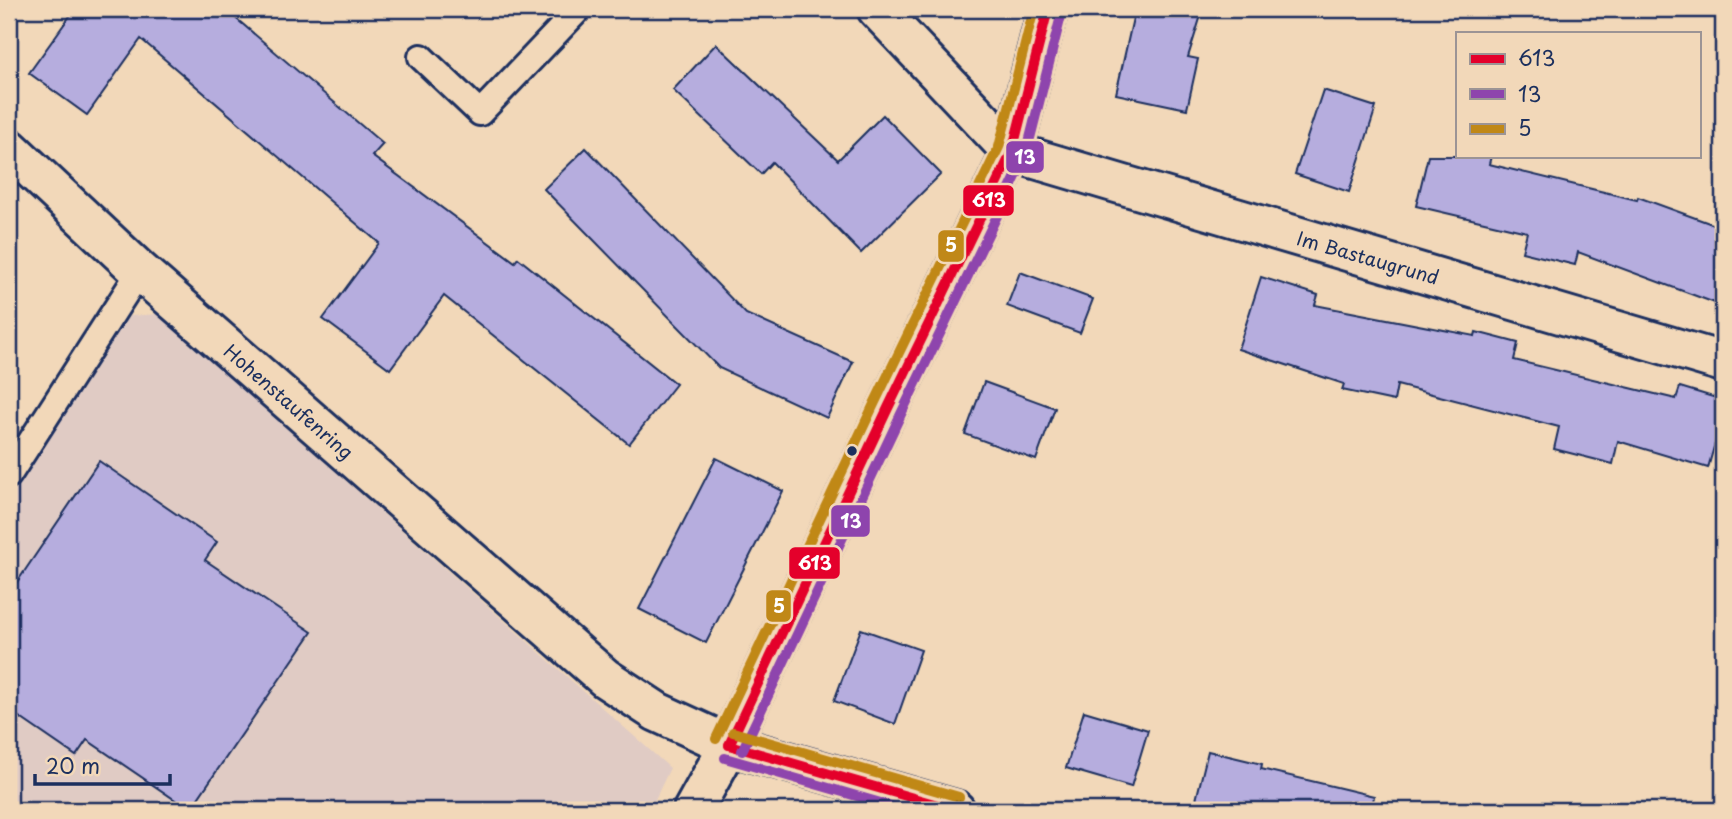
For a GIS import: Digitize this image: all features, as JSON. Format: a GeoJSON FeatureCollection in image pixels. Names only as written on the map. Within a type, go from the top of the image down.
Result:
{"type":"FeatureCollection","features":[{"type":"Feature","properties":{"kind":"street"},"geometry":{"type":"LineString","coordinates":[[877,9],[1012,152]]}},
{"type":"Feature","properties":{"kind":"street"},"geometry":{"type":"LineString","coordinates":[[693,810],[729,745],[1012,152],[1048,9]]}},
{"type":"Feature","properties":{"kind":"street","name":"Hohenstaufenring"},"geometry":{"type":"LineString","coordinates":[[9,148],[140,271],[605,678],[657,712],[729,745],[955,810]]}},
{"type":"Feature","properties":{"kind":"street","name":"Im Bastaugrund"},"geometry":{"type":"LineString","coordinates":[[1012,152],[1723,362]]}},
{"type":"Feature","properties":{"kind":"lane"},"geometry":{"type":"LineString","coordinates":[[421,57],[480,113],[579,9]]}},
{"type":"Feature","properties":{"kind":"lane"},"geometry":{"type":"LineString","coordinates":[[9,475],[140,271]]}},
{"type":"Feature","properties":{"kind":"shaded area"},"geometry":{"type":"Polygon","coordinates":[[[158,314],[670,768],[650,810],[9,810],[9,487],[105,338],[130,316],[158,314]]]}},
{"type":"Feature","properties":{"kind":"building"},"geometry":{"type":"Polygon","coordinates":[[[75,9],[225,9],[383,144],[372,156],[515,262],[518,258],[676,384],[629,444],[444,296],[390,369],[323,319],[379,243],[141,39],[87,115],[29,73],[75,9]]]}},
{"type":"Feature","properties":{"kind":"building"},"geometry":{"type":"Polygon","coordinates":[[[1135,9],[1203,9],[1188,57],[1198,59],[1187,109],[1116,94],[1135,9]]]}},
{"type":"Feature","properties":{"kind":"building"},"geometry":{"type":"Polygon","coordinates":[[[716,44],[838,160],[883,115],[941,174],[861,253],[772,162],[761,174],[673,90],[716,44]]]}},
{"type":"Feature","properties":{"kind":"building"},"geometry":{"type":"Polygon","coordinates":[[[1323,90],[1376,107],[1349,192],[1295,174],[1323,90]]]}},
{"type":"Feature","properties":{"kind":"building"},"geometry":{"type":"Polygon","coordinates":[[[586,148],[746,314],[853,362],[827,418],[719,368],[544,189],[586,148]]]}},
{"type":"Feature","properties":{"kind":"building"},"geometry":{"type":"Polygon","coordinates":[[[1428,156],[1490,158],[1489,164],[1637,200],[1638,197],[1723,228],[1723,306],[1578,252],[1575,265],[1522,252],[1527,232],[1416,206],[1428,156]]]}},
{"type":"Feature","properties":{"kind":"building"},"geometry":{"type":"Polygon","coordinates":[[[1020,272],[1093,299],[1080,333],[1007,306],[1020,272]]]}},
{"type":"Feature","properties":{"kind":"building"},"geometry":{"type":"Polygon","coordinates":[[[1261,277],[1318,295],[1315,305],[1475,336],[1476,332],[1518,343],[1514,360],[1676,399],[1680,387],[1723,400],[1723,415],[1708,468],[1618,441],[1613,464],[1554,449],[1559,427],[1397,385],[1394,401],[1342,390],[1344,384],[1238,349],[1261,277]]]}},
{"type":"Feature","properties":{"kind":"building"},"geometry":{"type":"Polygon","coordinates":[[[984,382],[1055,408],[1036,460],[965,434],[984,382]]]}},
{"type":"Feature","properties":{"kind":"building"},"geometry":{"type":"Polygon","coordinates":[[[716,458],[783,491],[706,643],[639,609],[716,458]]]}},
{"type":"Feature","properties":{"kind":"building"},"geometry":{"type":"Polygon","coordinates":[[[99,461],[217,542],[205,560],[312,632],[190,810],[87,740],[76,756],[9,710],[9,594],[99,461]]]}},
{"type":"Feature","properties":{"kind":"building"},"geometry":{"type":"Polygon","coordinates":[[[861,629],[921,650],[895,724],[834,701],[861,629]]]}},
{"type":"Feature","properties":{"kind":"building"},"geometry":{"type":"Polygon","coordinates":[[[1084,711],[1148,730],[1131,787],[1066,768],[1084,711]]]}},
{"type":"Feature","properties":{"kind":"building"},"geometry":{"type":"Polygon","coordinates":[[[1208,751],[1262,764],[1261,769],[1374,796],[1372,810],[1240,810],[1196,800],[1208,751]]]}},
{"type":"Feature","properties":{"kind":"transit line","name":"5"},"geometry":{"type":"LineString","coordinates":[[716,739],[999,147],[1034,9]]}},
{"type":"Feature","properties":{"kind":"transit line","name":"613"},"geometry":{"type":"LineString","coordinates":[[729,745],[1012,152],[1048,9]]}},
{"type":"Feature","properties":{"kind":"transit line","name":"13"},"geometry":{"type":"LineString","coordinates":[[742,751],[1025,158],[1062,12]]}},
{"type":"Feature","properties":{"kind":"transit line","name":"5"},"geometry":{"type":"LineString","coordinates":[[733,732],[959,797]]}},
{"type":"Feature","properties":{"kind":"transit line","name":"613"},"geometry":{"type":"LineString","coordinates":[[729,745],[955,810]]}},
{"type":"Feature","properties":{"kind":"transit line","name":"13"},"geometry":{"type":"LineString","coordinates":[[725,758],[905,810]]}}]}
